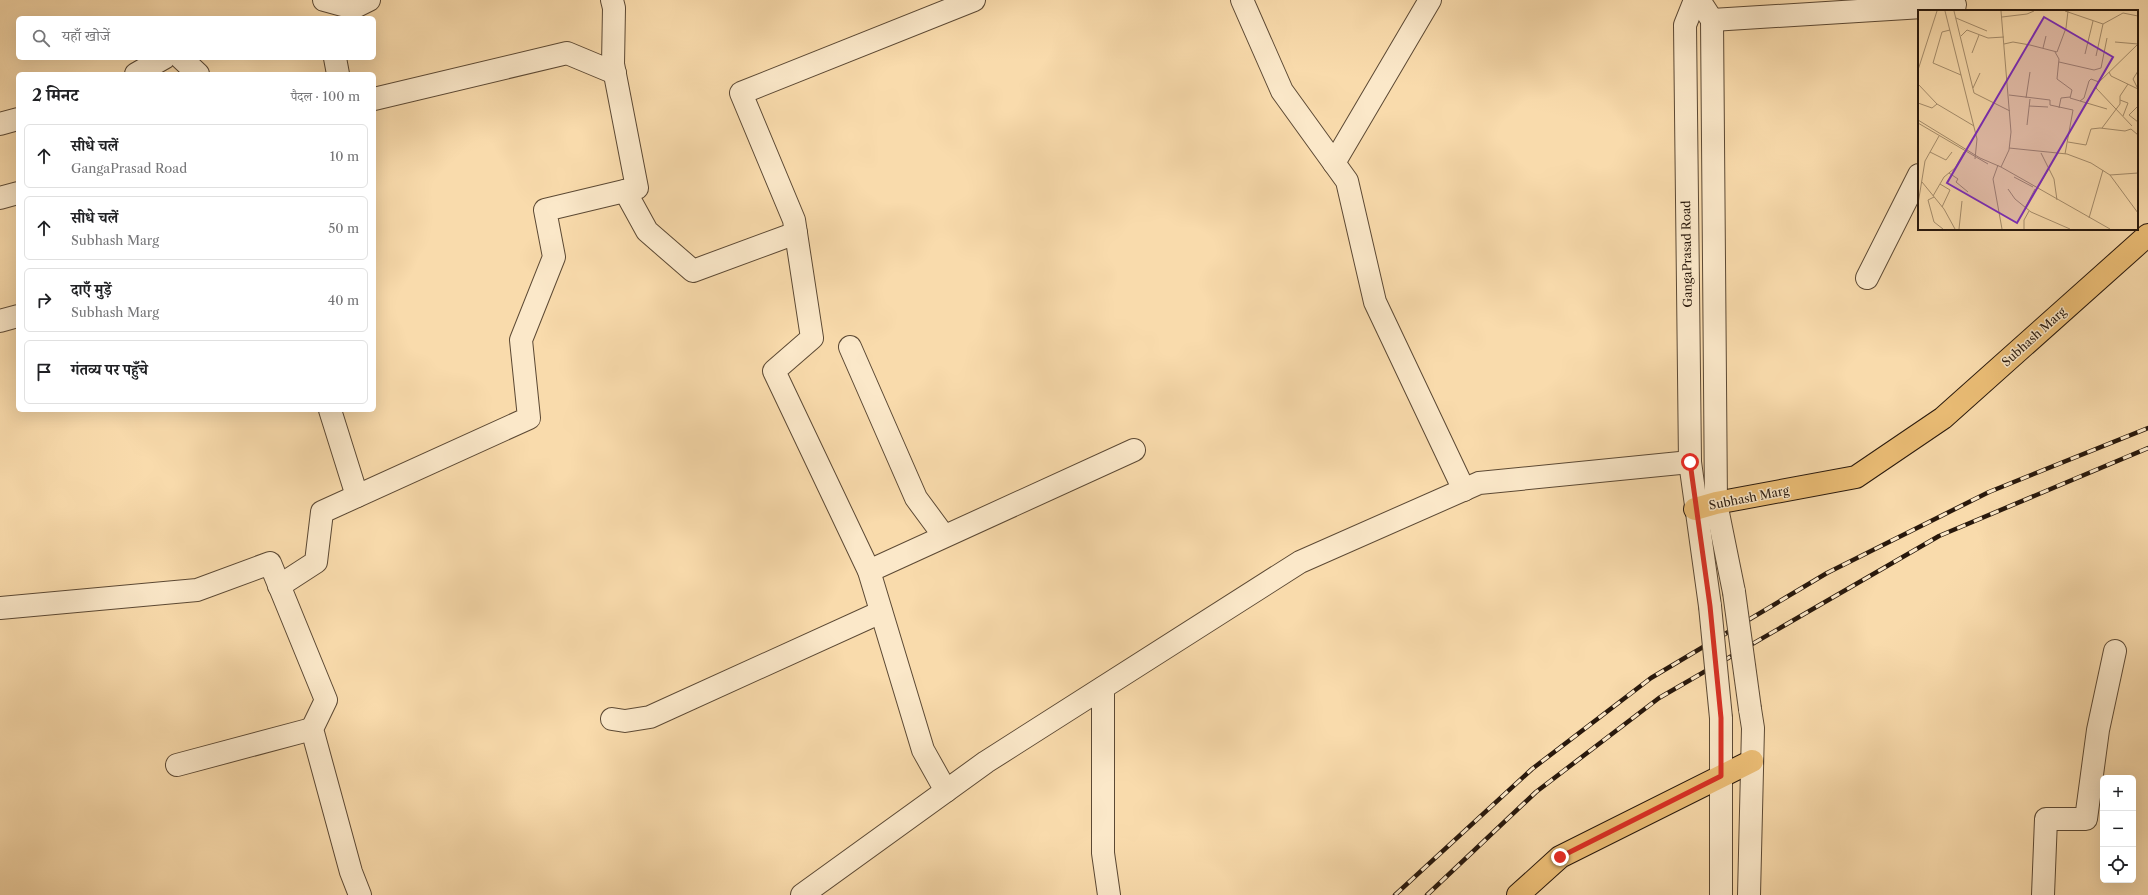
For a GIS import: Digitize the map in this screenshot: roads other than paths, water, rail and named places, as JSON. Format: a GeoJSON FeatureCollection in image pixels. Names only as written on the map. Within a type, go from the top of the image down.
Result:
{"type":"FeatureCollection","features":[{"type":"Feature","properties":{"kind":"main road","name":"Subhash Marg"},"geometry":{"type":"LineString","coordinates":[[1695,509],[1716,503],[1856,477],[1943,418],[2148,235]]}},
{"type":"Feature","properties":{"kind":"main road"},"geometry":{"type":"LineString","coordinates":[[1518,895],[1560,857],[1752,761]]}},
{"type":"Feature","properties":{"kind":"street"},"geometry":{"type":"LineString","coordinates":[[328,16],[324,0],[353,8],[369,0]]}},
{"type":"Feature","properties":{"kind":"street"},"geometry":{"type":"LineString","coordinates":[[279,586],[316,562],[322,512],[528,418],[521,340],[554,257],[545,210],[637,188],[613,64],[614,8],[612,0]]}},
{"type":"Feature","properties":{"kind":"street"},"geometry":{"type":"LineString","coordinates":[[946,791],[923,750],[869,571],[774,371],[812,338],[794,220],[741,93],[974,0]]}},
{"type":"Feature","properties":{"kind":"street"},"geometry":{"type":"LineString","coordinates":[[1242,0],[1282,91],[1347,180],[1375,302],[1464,490]]}},
{"type":"Feature","properties":{"kind":"street"},"geometry":{"type":"LineString","coordinates":[[1334,163],[1430,0]]}},
{"type":"Feature","properties":{"kind":"street","name":"GangaPrasad Road"},"geometry":{"type":"LineString","coordinates":[[1695,0],[1685,25],[1690,462],[1695,509]]}},
{"type":"Feature","properties":{"kind":"street"},"geometry":{"type":"LineString","coordinates":[[1699,0],[1712,20],[1716,503],[1734,592],[1753,728],[1749,895]]}},
{"type":"Feature","properties":{"kind":"street"},"geometry":{"type":"LineString","coordinates":[[1712,20],[1955,5]]}},
{"type":"Feature","properties":{"kind":"street"},"geometry":{"type":"LineString","coordinates":[[376,99],[567,53],[615,73]]}},
{"type":"Feature","properties":{"kind":"street"},"geometry":{"type":"LineString","coordinates":[[140,72],[160,60]]}},
{"type":"Feature","properties":{"kind":"street"},"geometry":{"type":"LineString","coordinates":[[183,60],[196,72]]}},
{"type":"Feature","properties":{"kind":"street"},"geometry":{"type":"LineString","coordinates":[[335,60],[338,72]]}},
{"type":"Feature","properties":{"kind":"street"},"geometry":{"type":"LineString","coordinates":[[0,124],[16,120]]}},
{"type":"Feature","properties":{"kind":"street"},"geometry":{"type":"LineString","coordinates":[[1867,278],[1918,177]]}},
{"type":"Feature","properties":{"kind":"street"},"geometry":{"type":"LineString","coordinates":[[625,191],[647,230],[692,271],[796,233]]}},
{"type":"Feature","properties":{"kind":"street"},"geometry":{"type":"LineString","coordinates":[[0,198],[16,194]]}},
{"type":"Feature","properties":{"kind":"street"},"geometry":{"type":"LineString","coordinates":[[0,321],[16,317]]}},
{"type":"Feature","properties":{"kind":"street"},"geometry":{"type":"LineString","coordinates":[[850,347],[916,498],[944,536]]}},
{"type":"Feature","properties":{"kind":"street"},"geometry":{"type":"LineString","coordinates":[[331,412],[358,496]]}},
{"type":"Feature","properties":{"kind":"street"},"geometry":{"type":"LineString","coordinates":[[869,571],[1134,450]]}},
{"type":"Feature","properties":{"kind":"street"},"geometry":{"type":"LineString","coordinates":[[802,895],[986,762],[1300,562],[1479,483],[1690,462]]}},
{"type":"Feature","properties":{"kind":"street","name":"Subhash Marg"},"geometry":{"type":"LineString","coordinates":[[1695,509],[1710,606],[1721,718],[1721,895]]}},
{"type":"Feature","properties":{"kind":"street"},"geometry":{"type":"LineString","coordinates":[[0,608],[197,590],[270,563],[326,700],[312,729],[351,872],[360,895]]}},
{"type":"Feature","properties":{"kind":"street"},"geometry":{"type":"LineString","coordinates":[[612,719],[625,721],[650,717],[881,612]]}},
{"type":"Feature","properties":{"kind":"street"},"geometry":{"type":"LineString","coordinates":[[2043,895],[2046,819],[2086,819],[2098,730],[2115,651]]}},
{"type":"Feature","properties":{"kind":"street"},"geometry":{"type":"LineString","coordinates":[[1103,688],[1103,853],[1109,895]]}},
{"type":"Feature","properties":{"kind":"street"},"geometry":{"type":"LineString","coordinates":[[177,765],[312,729]]}},
{"type":"Feature","properties":{"kind":"railway"},"geometry":{"type":"LineString","coordinates":[[1395,895],[1532,769],[1651,678],[1827,573],[1989,492],[2148,428]]}},
{"type":"Feature","properties":{"kind":"railway"},"geometry":{"type":"LineString","coordinates":[[1427,895],[1536,792],[1659,698],[1939,536],[2148,448]]}}]}
